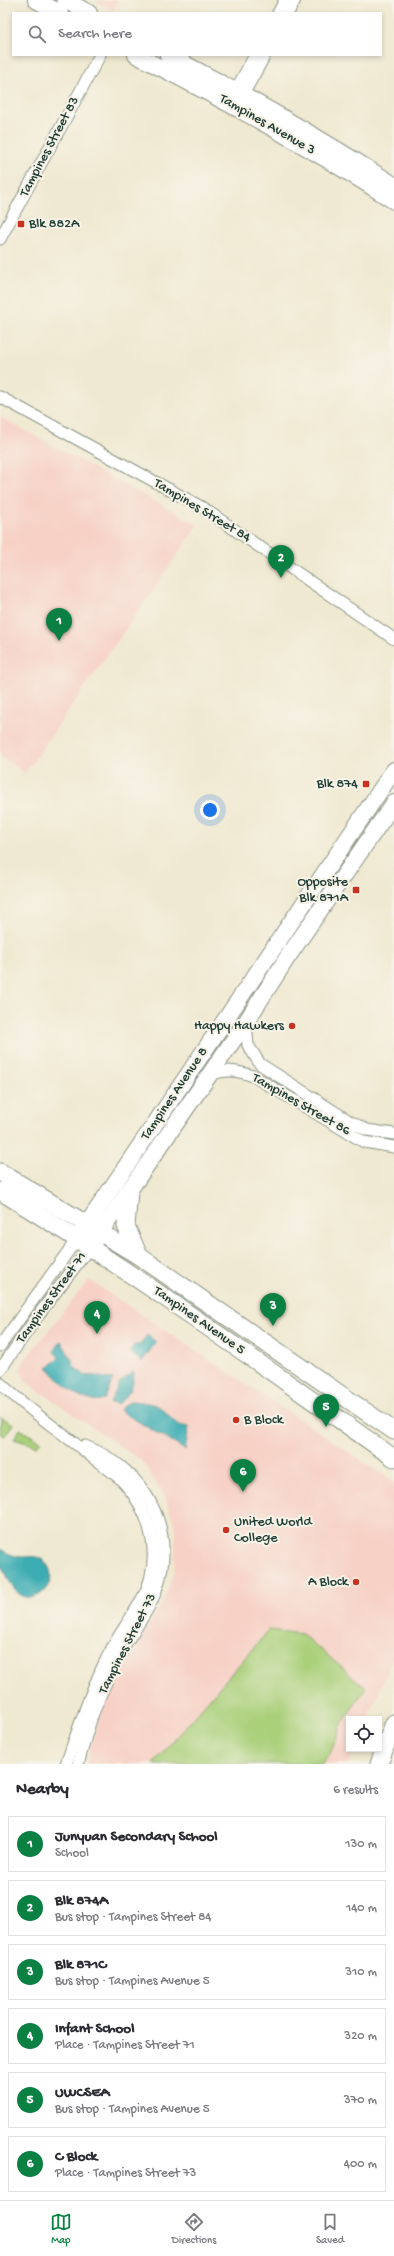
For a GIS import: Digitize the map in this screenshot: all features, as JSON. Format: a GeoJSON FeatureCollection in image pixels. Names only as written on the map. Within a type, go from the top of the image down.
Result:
{"type":"FeatureCollection","features":[{"type":"Feature","properties":{"kind":"main road","name":"Tampines Avenue 5"},"geometry":{"type":"LineString","coordinates":[[0,1172],[139,1256],[394,1431]]}},
{"type":"Feature","properties":{"kind":"main road","name":"Tampines Avenue 5"},"geometry":{"type":"LineString","coordinates":[[0,1191],[83,1243],[220,1334],[394,1458]]}},
{"type":"Feature","properties":{"kind":"main road"},"geometry":{"type":"LineString","coordinates":[[129,1191],[126,1226],[139,1256]]}},
{"type":"Feature","properties":{"kind":"main road"},"geometry":{"type":"LineString","coordinates":[[379,1764],[394,1723]]}},
{"type":"Feature","properties":{"kind":"street"},"geometry":{"type":"LineString","coordinates":[[36,0],[58,12]]}},
{"type":"Feature","properties":{"kind":"street"},"geometry":{"type":"LineString","coordinates":[[65,0],[87,12]]}},
{"type":"Feature","properties":{"kind":"street"},"geometry":{"type":"LineString","coordinates":[[279,12],[285,0]]}},
{"type":"Feature","properties":{"kind":"street"},"geometry":{"type":"LineString","coordinates":[[289,12],[295,0]]}},
{"type":"Feature","properties":{"kind":"street","name":"Tampines Street 83"},"geometry":{"type":"LineString","coordinates":[[0,239],[99,56]]}},
{"type":"Feature","properties":{"kind":"street","name":"Tampines Avenue 3"},"geometry":{"type":"LineString","coordinates":[[138,56],[236,99],[342,152],[394,185]]}},
{"type":"Feature","properties":{"kind":"street","name":"Tampines Avenue 3"},"geometry":{"type":"LineString","coordinates":[[170,56],[394,201]]}},
{"type":"Feature","properties":{"kind":"street"},"geometry":{"type":"LineString","coordinates":[[236,99],[255,56]]}},
{"type":"Feature","properties":{"kind":"street"},"geometry":{"type":"LineString","coordinates":[[236,99],[264,56]]}},
{"type":"Feature","properties":{"kind":"street","name":"Tampines Street 84"},"geometry":{"type":"LineString","coordinates":[[0,398],[203,508],[394,639]]}},
{"type":"Feature","properties":{"kind":"street","name":"Tampines Avenue 8"},"geometry":{"type":"LineString","coordinates":[[83,1243],[394,770]]}},
{"type":"Feature","properties":{"kind":"street","name":"Tampines Avenue 8"},"geometry":{"type":"LineString","coordinates":[[93,1229],[129,1191],[246,1022],[287,958],[394,803]]}},
{"type":"Feature","properties":{"kind":"street","name":"Tampines Street 86"},"geometry":{"type":"LineString","coordinates":[[246,1022],[248,1045],[260,1064],[349,1121],[367,1130],[394,1134]]}},
{"type":"Feature","properties":{"kind":"street","name":"Tampines Street 86"},"geometry":{"type":"LineString","coordinates":[[208,1076],[223,1070],[239,1070],[279,1090],[364,1142],[394,1147]]}},
{"type":"Feature","properties":{"kind":"street"},"geometry":{"type":"LineString","coordinates":[[279,1090],[285,1080]]}},
{"type":"Feature","properties":{"kind":"street","name":"Tampines Street 71"},"geometry":{"type":"LineString","coordinates":[[0,1346],[83,1243]]}},
{"type":"Feature","properties":{"kind":"street","name":"Tampines Street 71"},"geometry":{"type":"LineString","coordinates":[[0,1370],[42,1310],[83,1243]]}},
{"type":"Feature","properties":{"kind":"street","name":"Tampines Street 73"},"geometry":{"type":"LineString","coordinates":[[0,1383],[76,1442],[125,1484],[136,1498],[150,1524],[153,1554],[146,1590],[112,1648],[80,1722],[66,1764]]}},
{"type":"Feature","properties":{"kind":"street","name":"Tampines Street 73"},"geometry":{"type":"LineString","coordinates":[[76,1442],[96,1450],[112,1461],[133,1478],[144,1491],[160,1521],[164,1555],[162,1573],[155,1594],[121,1653],[108,1680],[89,1725],[78,1764]]}},
{"type":"Feature","properties":{"kind":"shaded area"},"geometry":{"type":"Polygon","coordinates":[[[93,0],[118,0],[113,11],[93,0]]]}},
{"type":"Feature","properties":{"kind":"shaded area"},"geometry":{"type":"Polygon","coordinates":[[[0,417],[198,525],[25,773],[0,756],[0,417]]]}},
{"type":"Feature","properties":{"kind":"shaded area"},"geometry":{"type":"Polygon","coordinates":[[[89,1280],[394,1482],[394,1656],[368,1716],[346,1716],[346,1752],[353,1752],[348,1764],[86,1764],[99,1719],[119,1673],[164,1600],[174,1572],[176,1529],[165,1497],[142,1461],[26,1382],[21,1371],[23,1362],[89,1280]]]}},
{"type":"Feature","properties":{"kind":"green space"},"geometry":{"type":"Polygon","coordinates":[[[1,1417],[13,1424],[5,1436],[0,1433],[1,1417]]]}},
{"type":"Feature","properties":{"kind":"green space"},"geometry":{"type":"Polygon","coordinates":[[[20,1429],[41,1442],[37,1446],[14,1439],[20,1429]]]}},
{"type":"Feature","properties":{"kind":"green space"},"geometry":{"type":"Polygon","coordinates":[[[269,1630],[302,1634],[366,1688],[346,1716],[330,1754],[321,1764],[153,1764],[269,1630]]]}},
{"type":"Feature","properties":{"kind":"water"},"geometry":{"type":"Polygon","coordinates":[[[147,1335],[156,1342],[142,1362],[133,1355],[130,1350],[134,1345],[140,1345],[147,1335]]]}},
{"type":"Feature","properties":{"kind":"water"},"geometry":{"type":"Polygon","coordinates":[[[61,1341],[73,1362],[73,1366],[86,1376],[113,1379],[105,1399],[97,1401],[81,1397],[66,1387],[48,1368],[59,1357],[54,1352],[61,1341]]]}},
{"type":"Feature","properties":{"kind":"water"},"geometry":{"type":"Polygon","coordinates":[[[134,1372],[132,1386],[128,1394],[118,1404],[110,1403],[120,1382],[134,1372]]]}},
{"type":"Feature","properties":{"kind":"water"},"geometry":{"type":"Polygon","coordinates":[[[130,1401],[157,1406],[165,1411],[175,1422],[189,1427],[185,1450],[119,1410],[130,1401]]]}},
{"type":"Feature","properties":{"kind":"water"},"geometry":{"type":"Polygon","coordinates":[[[0,1549],[17,1556],[39,1558],[49,1567],[51,1576],[48,1585],[43,1592],[35,1597],[26,1597],[17,1592],[2,1566],[0,1560],[0,1549]]]}},
{"type":"Feature","properties":{"kind":"place","name":"Blk 882A"},"geometry":{"type":"Point","coordinates":[21,224]}},
{"type":"Feature","properties":{"kind":"place","name":"Blk 874A"},"geometry":{"type":"Point","coordinates":[281,578]}},
{"type":"Feature","properties":{"kind":"place","name":"Junyuan Secondary School"},"geometry":{"type":"Point","coordinates":[59,641]}},
{"type":"Feature","properties":{"kind":"place","name":"Blk 874"},"geometry":{"type":"Point","coordinates":[366,784]}},
{"type":"Feature","properties":{"kind":"place","name":"Opposite Blk 871A"},"geometry":{"type":"Point","coordinates":[356,890]}},
{"type":"Feature","properties":{"kind":"place","name":"Happy Hawkers"},"geometry":{"type":"Point","coordinates":[292,1026]}},
{"type":"Feature","properties":{"kind":"place","name":"Blk 871C"},"geometry":{"type":"Point","coordinates":[273,1326]}},
{"type":"Feature","properties":{"kind":"place","name":"Infant School"},"geometry":{"type":"Point","coordinates":[97,1334]}},
{"type":"Feature","properties":{"kind":"place","name":"B Block"},"geometry":{"type":"Point","coordinates":[236,1420]}},
{"type":"Feature","properties":{"kind":"place","name":"UWCSEA"},"geometry":{"type":"Point","coordinates":[326,1427]}},
{"type":"Feature","properties":{"kind":"place","name":"C Block"},"geometry":{"type":"Point","coordinates":[243,1492]}},
{"type":"Feature","properties":{"kind":"place","name":"United World College"},"geometry":{"type":"Point","coordinates":[226,1530]}},
{"type":"Feature","properties":{"kind":"place","name":"A Block"},"geometry":{"type":"Point","coordinates":[356,1582]}}]}
